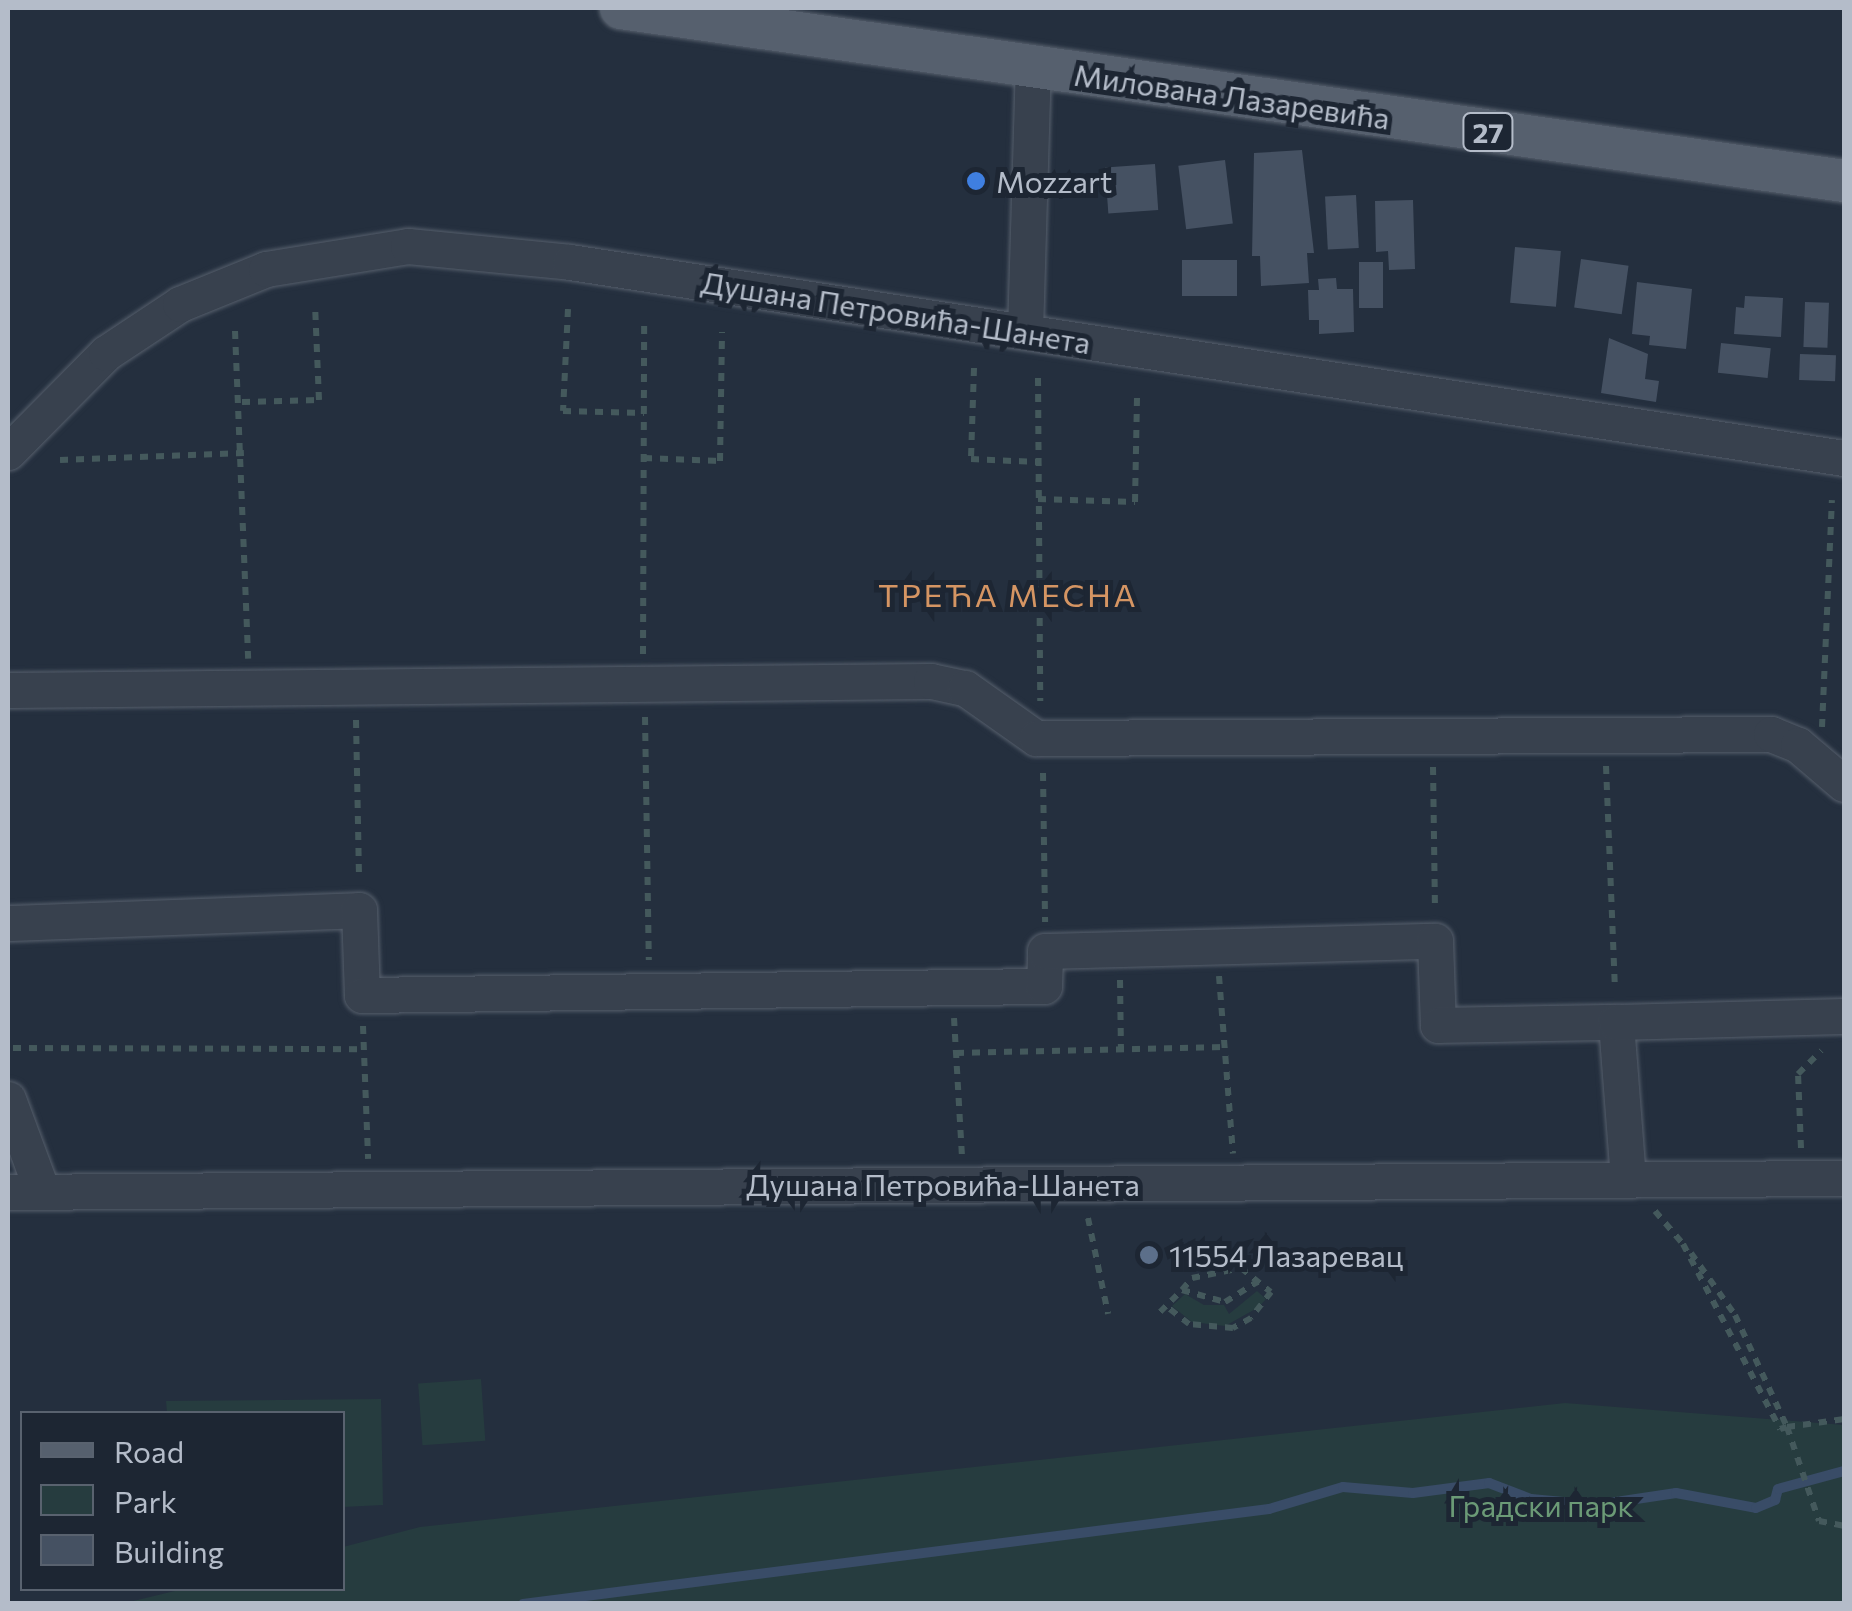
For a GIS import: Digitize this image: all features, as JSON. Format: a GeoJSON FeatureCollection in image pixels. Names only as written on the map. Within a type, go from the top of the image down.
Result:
{"type":"FeatureCollection","features":[{"type":"Feature","properties":{"kind":"main road","name":"Милована Лазаревића"},"geometry":{"type":"LineString","coordinates":[[621,8],[815,20],[1033,68],[1844,181]]}},
{"type":"Feature","properties":{"kind":"street"},"geometry":{"type":"LineString","coordinates":[[1025,332],[1033,68]]}},
{"type":"Feature","properties":{"kind":"street","name":"Душана Петровића-Шанета"},"geometry":{"type":"LineString","coordinates":[[8,452],[31,421],[106,353],[180,304],[266,269],[370,248],[458,247],[1844,458]]}},
{"type":"Feature","properties":{"kind":"street"},"geometry":{"type":"LineString","coordinates":[[8,690],[931,681],[965,688],[1036,738],[1771,734],[1798,745],[1844,784]]}},
{"type":"Feature","properties":{"kind":"street"},"geometry":{"type":"LineString","coordinates":[[8,923],[359,910],[362,995],[1044,986],[1045,951],[1218,950],[1435,941],[1438,1025],[1616,1022],[1841,1032]]}},
{"type":"Feature","properties":{"kind":"street"},"geometry":{"type":"LineString","coordinates":[[1616,1022],[1628,1179]]}},
{"type":"Feature","properties":{"kind":"street","name":"Душана Петровића-Шанета"},"geometry":{"type":"LineString","coordinates":[[8,1099],[25,1192],[1844,1178]]}},
{"type":"Feature","properties":{"kind":"path"},"geometry":{"type":"LineString","coordinates":[[242,402],[319,400],[315,305]]}},
{"type":"Feature","properties":{"kind":"path"},"geometry":{"type":"LineString","coordinates":[[568,309],[563,411],[644,414]]}},
{"type":"Feature","properties":{"kind":"path"},"geometry":{"type":"LineString","coordinates":[[643,665],[644,319]]}},
{"type":"Feature","properties":{"kind":"path"},"geometry":{"type":"LineString","coordinates":[[234,331],[242,402],[248,665]]}},
{"type":"Feature","properties":{"kind":"path"},"geometry":{"type":"LineString","coordinates":[[644,458],[720,461],[722,332]]}},
{"type":"Feature","properties":{"kind":"path"},"geometry":{"type":"LineString","coordinates":[[974,368],[971,459],[1038,462]]}},
{"type":"Feature","properties":{"kind":"path"},"geometry":{"type":"LineString","coordinates":[[1038,378],[1040,709]]}},
{"type":"Feature","properties":{"kind":"path"},"geometry":{"type":"LineString","coordinates":[[1038,500],[1135,502],[1137,393]]}},
{"type":"Feature","properties":{"kind":"path"},"geometry":{"type":"LineString","coordinates":[[60,460],[244,452]]}},
{"type":"Feature","properties":{"kind":"path"},"geometry":{"type":"LineString","coordinates":[[1821,729],[1828,718],[1832,500]]}},
{"type":"Feature","properties":{"kind":"path"},"geometry":{"type":"LineString","coordinates":[[356,708],[359,910]]}},
{"type":"Feature","properties":{"kind":"path"},"geometry":{"type":"LineString","coordinates":[[645,711],[649,993]]}},
{"type":"Feature","properties":{"kind":"path"},"geometry":{"type":"LineString","coordinates":[[1606,760],[1616,1022]]}},
{"type":"Feature","properties":{"kind":"path"},"geometry":{"type":"LineString","coordinates":[[1433,761],[1435,941]]}},
{"type":"Feature","properties":{"kind":"path"},"geometry":{"type":"LineString","coordinates":[[1043,773],[1045,951]]}},
{"type":"Feature","properties":{"kind":"path"},"geometry":{"type":"LineString","coordinates":[[1119,950],[1121,1049]]}},
{"type":"Feature","properties":{"kind":"path"},"geometry":{"type":"LineString","coordinates":[[1218,950],[1234,1165]]}},
{"type":"Feature","properties":{"kind":"path"},"geometry":{"type":"LineString","coordinates":[[952,988],[962,1167]]}},
{"type":"Feature","properties":{"kind":"path"},"geometry":{"type":"LineString","coordinates":[[1801,1164],[1798,1074],[1805,1061],[1841,1032]]}},
{"type":"Feature","properties":{"kind":"path"},"geometry":{"type":"LineString","coordinates":[[956,1053],[1224,1046]]}},
{"type":"Feature","properties":{"kind":"path"},"geometry":{"type":"LineString","coordinates":[[13,1048],[364,1048],[368,1174]]}},
{"type":"Feature","properties":{"kind":"path"},"geometry":{"type":"LineString","coordinates":[[1628,1179],[1683,1244],[1780,1429],[1844,1419]]}},
{"type":"Feature","properties":{"kind":"path"},"geometry":{"type":"LineString","coordinates":[[1105,1216],[1087,1218],[1108,1314]]}},
{"type":"Feature","properties":{"kind":"path"},"geometry":{"type":"LineString","coordinates":[[1241,1268],[1271,1292],[1265,1304],[1233,1328],[1189,1324],[1163,1309],[1182,1290],[1192,1278],[1241,1268]]}},
{"type":"Feature","properties":{"kind":"path"},"geometry":{"type":"LineString","coordinates":[[1182,1290],[1210,1303],[1225,1302],[1258,1281]]}},
{"type":"Feature","properties":{"kind":"path"},"geometry":{"type":"LineString","coordinates":[[1788,1430],[1819,1520],[1844,1526]]}},
{"type":"Feature","properties":{"kind":"green space"},"geometry":{"type":"Polygon","coordinates":[[[1257,1291],[1266,1299],[1259,1307],[1225,1326],[1192,1322],[1172,1306],[1185,1294],[1204,1305],[1224,1305],[1229,1314],[1257,1291]]]}},
{"type":"Feature","properties":{"kind":"green space"},"geometry":{"type":"Polygon","coordinates":[[[481,1379],[485,1441],[422,1445],[418,1383],[481,1379]]]}},
{"type":"Feature","properties":{"kind":"green space"},"geometry":{"type":"Polygon","coordinates":[[[381,1399],[383,1505],[345,1507],[345,1411],[167,1411],[166,1401],[381,1399]]]}},
{"type":"Feature","properties":{"kind":"green space","name":"Градски парк"},"geometry":{"type":"Polygon","coordinates":[[[1565,1403],[1844,1425],[1844,1603],[125,1603],[175,1591],[345,1591],[345,1546],[420,1527],[1565,1403]]]}},
{"type":"Feature","properties":{"kind":"building"},"geometry":{"type":"Polygon","coordinates":[[[1302,150],[1314,253],[1307,253],[1309,283],[1261,286],[1260,256],[1252,256],[1254,153],[1302,150]]]}},
{"type":"Feature","properties":{"kind":"building"},"geometry":{"type":"Polygon","coordinates":[[[1225,160],[1233,224],[1186,229],[1178,166],[1225,160]]]}},
{"type":"Feature","properties":{"kind":"building"},"geometry":{"type":"Polygon","coordinates":[[[1155,164],[1158,210],[1108,213],[1105,167],[1155,164]]]}},
{"type":"Feature","properties":{"kind":"building"},"geometry":{"type":"Polygon","coordinates":[[[1356,195],[1359,248],[1328,250],[1325,197],[1356,195]]]}},
{"type":"Feature","properties":{"kind":"building"},"geometry":{"type":"Polygon","coordinates":[[[1413,200],[1415,269],[1389,270],[1388,251],[1376,252],[1375,201],[1413,200]]]}},
{"type":"Feature","properties":{"kind":"building"},"geometry":{"type":"Polygon","coordinates":[[[1515,247],[1561,251],[1556,307],[1510,303],[1515,247]]]}},
{"type":"Feature","properties":{"kind":"building"},"geometry":{"type":"Polygon","coordinates":[[[1581,259],[1629,266],[1622,314],[1574,308],[1581,259]]]}},
{"type":"Feature","properties":{"kind":"building"},"geometry":{"type":"Polygon","coordinates":[[[1182,260],[1237,260],[1237,296],[1182,296],[1182,260]]]}},
{"type":"Feature","properties":{"kind":"building"},"geometry":{"type":"Polygon","coordinates":[[[1359,262],[1383,262],[1383,308],[1359,308],[1359,262]]]}},
{"type":"Feature","properties":{"kind":"building"},"geometry":{"type":"Polygon","coordinates":[[[1336,278],[1337,289],[1353,289],[1354,332],[1319,334],[1319,320],[1309,320],[1308,290],[1319,290],[1318,279],[1336,278]]]}},
{"type":"Feature","properties":{"kind":"building"},"geometry":{"type":"Polygon","coordinates":[[[1637,282],[1692,289],[1686,349],[1649,345],[1650,336],[1632,334],[1637,282]]]}},
{"type":"Feature","properties":{"kind":"building"},"geometry":{"type":"Polygon","coordinates":[[[1745,296],[1783,298],[1781,337],[1734,334],[1736,307],[1744,308],[1745,296]]]}},
{"type":"Feature","properties":{"kind":"building"},"geometry":{"type":"Polygon","coordinates":[[[1805,302],[1829,303],[1827,348],[1803,347],[1805,302]]]}},
{"type":"Feature","properties":{"kind":"building"},"geometry":{"type":"Polygon","coordinates":[[[1609,338],[1648,354],[1645,379],[1659,381],[1656,402],[1601,393],[1609,338]]]}},
{"type":"Feature","properties":{"kind":"building"},"geometry":{"type":"Polygon","coordinates":[[[1721,343],[1771,348],[1768,378],[1718,373],[1721,343]]]}},
{"type":"Feature","properties":{"kind":"building"},"geometry":{"type":"Polygon","coordinates":[[[1800,354],[1836,355],[1835,381],[1799,380],[1800,354]]]}},
{"type":"Feature","properties":{"kind":"waterway"},"geometry":{"type":"LineString","coordinates":[[523,1604],[1269,1509],[1343,1487],[1413,1493],[1489,1483],[1531,1499],[1596,1505],[1676,1493],[1756,1508],[1775,1500],[1778,1489],[1844,1471]]}},
{"type":"Feature","properties":{"kind":"place","name":"Mozzart"},"geometry":{"type":"Point","coordinates":[976,181]}},
{"type":"Feature","properties":{"kind":"place","name":"11554 Лазаревац"},"geometry":{"type":"Point","coordinates":[1149,1255]}},
{"type":"Feature","properties":{"kind":"district","name":"ТРЕЋА МЕСНА"},"geometry":{"type":"Point","coordinates":[1008,594]}}]}
